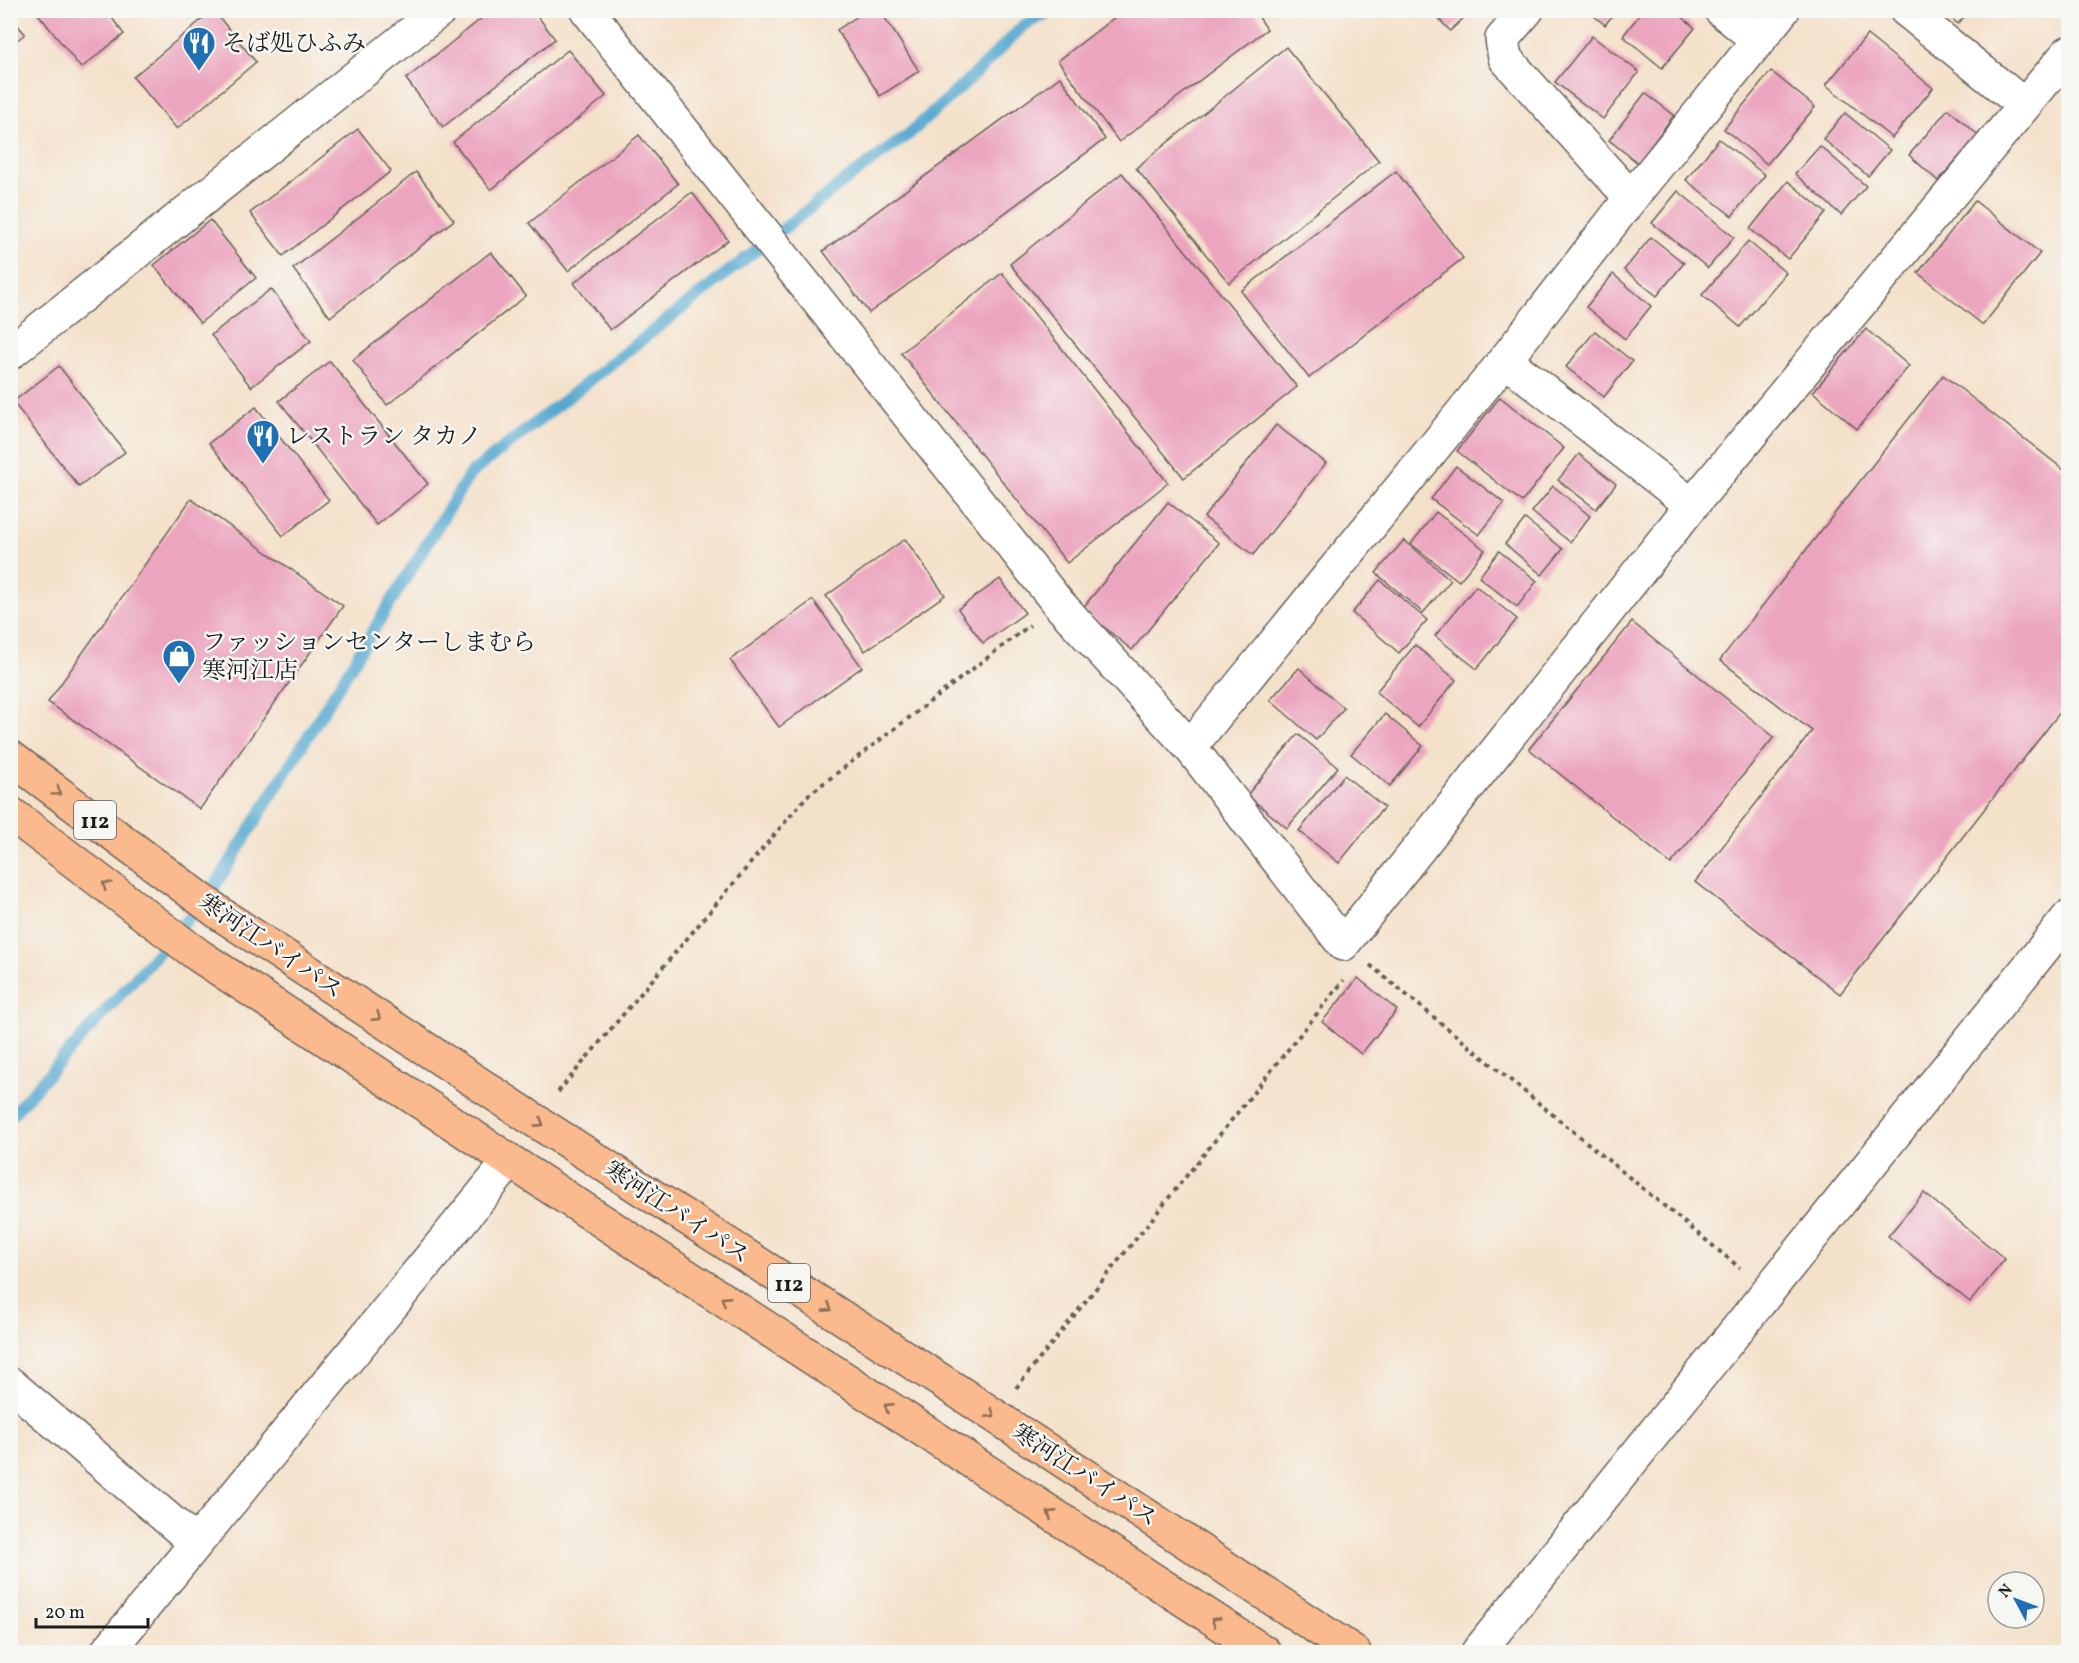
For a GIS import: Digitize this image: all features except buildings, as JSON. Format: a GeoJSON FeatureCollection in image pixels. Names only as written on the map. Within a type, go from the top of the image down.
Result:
{"type":"FeatureCollection","features":[{"type":"Feature","properties":{"kind":"highway","name":"寒河江バイパス"},"geometry":{"type":"LineString","coordinates":[[10,757],[222,915],[534,1120],[994,1415],[1354,1653]]}},
{"type":"Feature","properties":{"kind":"highway","name":"寒河江バイパス"},"geometry":{"type":"LineString","coordinates":[[10,813],[193,951],[510,1161],[1264,1653]]}},
{"type":"Feature","properties":{"kind":"street"},"geometry":{"type":"LineString","coordinates":[[10,352],[440,10]]}},
{"type":"Feature","properties":{"kind":"street"},"geometry":{"type":"LineString","coordinates":[[587,10],[1058,603],[1190,747],[1352,951],[1692,505],[2068,53]]}},
{"type":"Feature","properties":{"kind":"street"},"geometry":{"type":"LineString","coordinates":[[1527,10],[1502,39],[1505,58],[1631,198]]}},
{"type":"Feature","properties":{"kind":"street"},"geometry":{"type":"LineString","coordinates":[[1721,10],[1759,40]]}},
{"type":"Feature","properties":{"kind":"street"},"geometry":{"type":"LineString","coordinates":[[1190,747],[1505,360],[1631,198],[1783,10]]}},
{"type":"Feature","properties":{"kind":"street"},"geometry":{"type":"LineString","coordinates":[[1906,10],[2024,105]]}},
{"type":"Feature","properties":{"kind":"street"},"geometry":{"type":"LineString","coordinates":[[1505,360],[1692,505]]}},
{"type":"Feature","properties":{"kind":"street"},"geometry":{"type":"LineString","coordinates":[[1478,1653],[2068,918]]}},
{"type":"Feature","properties":{"kind":"street"},"geometry":{"type":"LineString","coordinates":[[107,1653],[195,1542],[510,1161]]}},
{"type":"Feature","properties":{"kind":"street"},"geometry":{"type":"LineString","coordinates":[[10,1384],[195,1542]]}},
{"type":"Feature","properties":{"kind":"path"},"geometry":{"type":"LineString","coordinates":[[534,1120],[807,796],[1058,603]]}},
{"type":"Feature","properties":{"kind":"path"},"geometry":{"type":"LineString","coordinates":[[994,1415],[1352,951],[1768,1290]]}},
{"type":"Feature","properties":{"kind":"waterway"},"geometry":{"type":"LineString","coordinates":[[10,1117],[209,896],[470,474],[842,183],[909,134],[973,76],[1024,25],[1054,10]]}},
{"type":"Feature","properties":{"kind":"place","name":"そば処ひふみ"},"geometry":{"type":"Point","coordinates":[199,72]}},
{"type":"Feature","properties":{"kind":"place","name":"レストラン タカノ"},"geometry":{"type":"Point","coordinates":[263,465]}},
{"type":"Feature","properties":{"kind":"place","name":"ファッションセンターしまむら 寒河江店"},"geometry":{"type":"Point","coordinates":[179,685]}}]}
